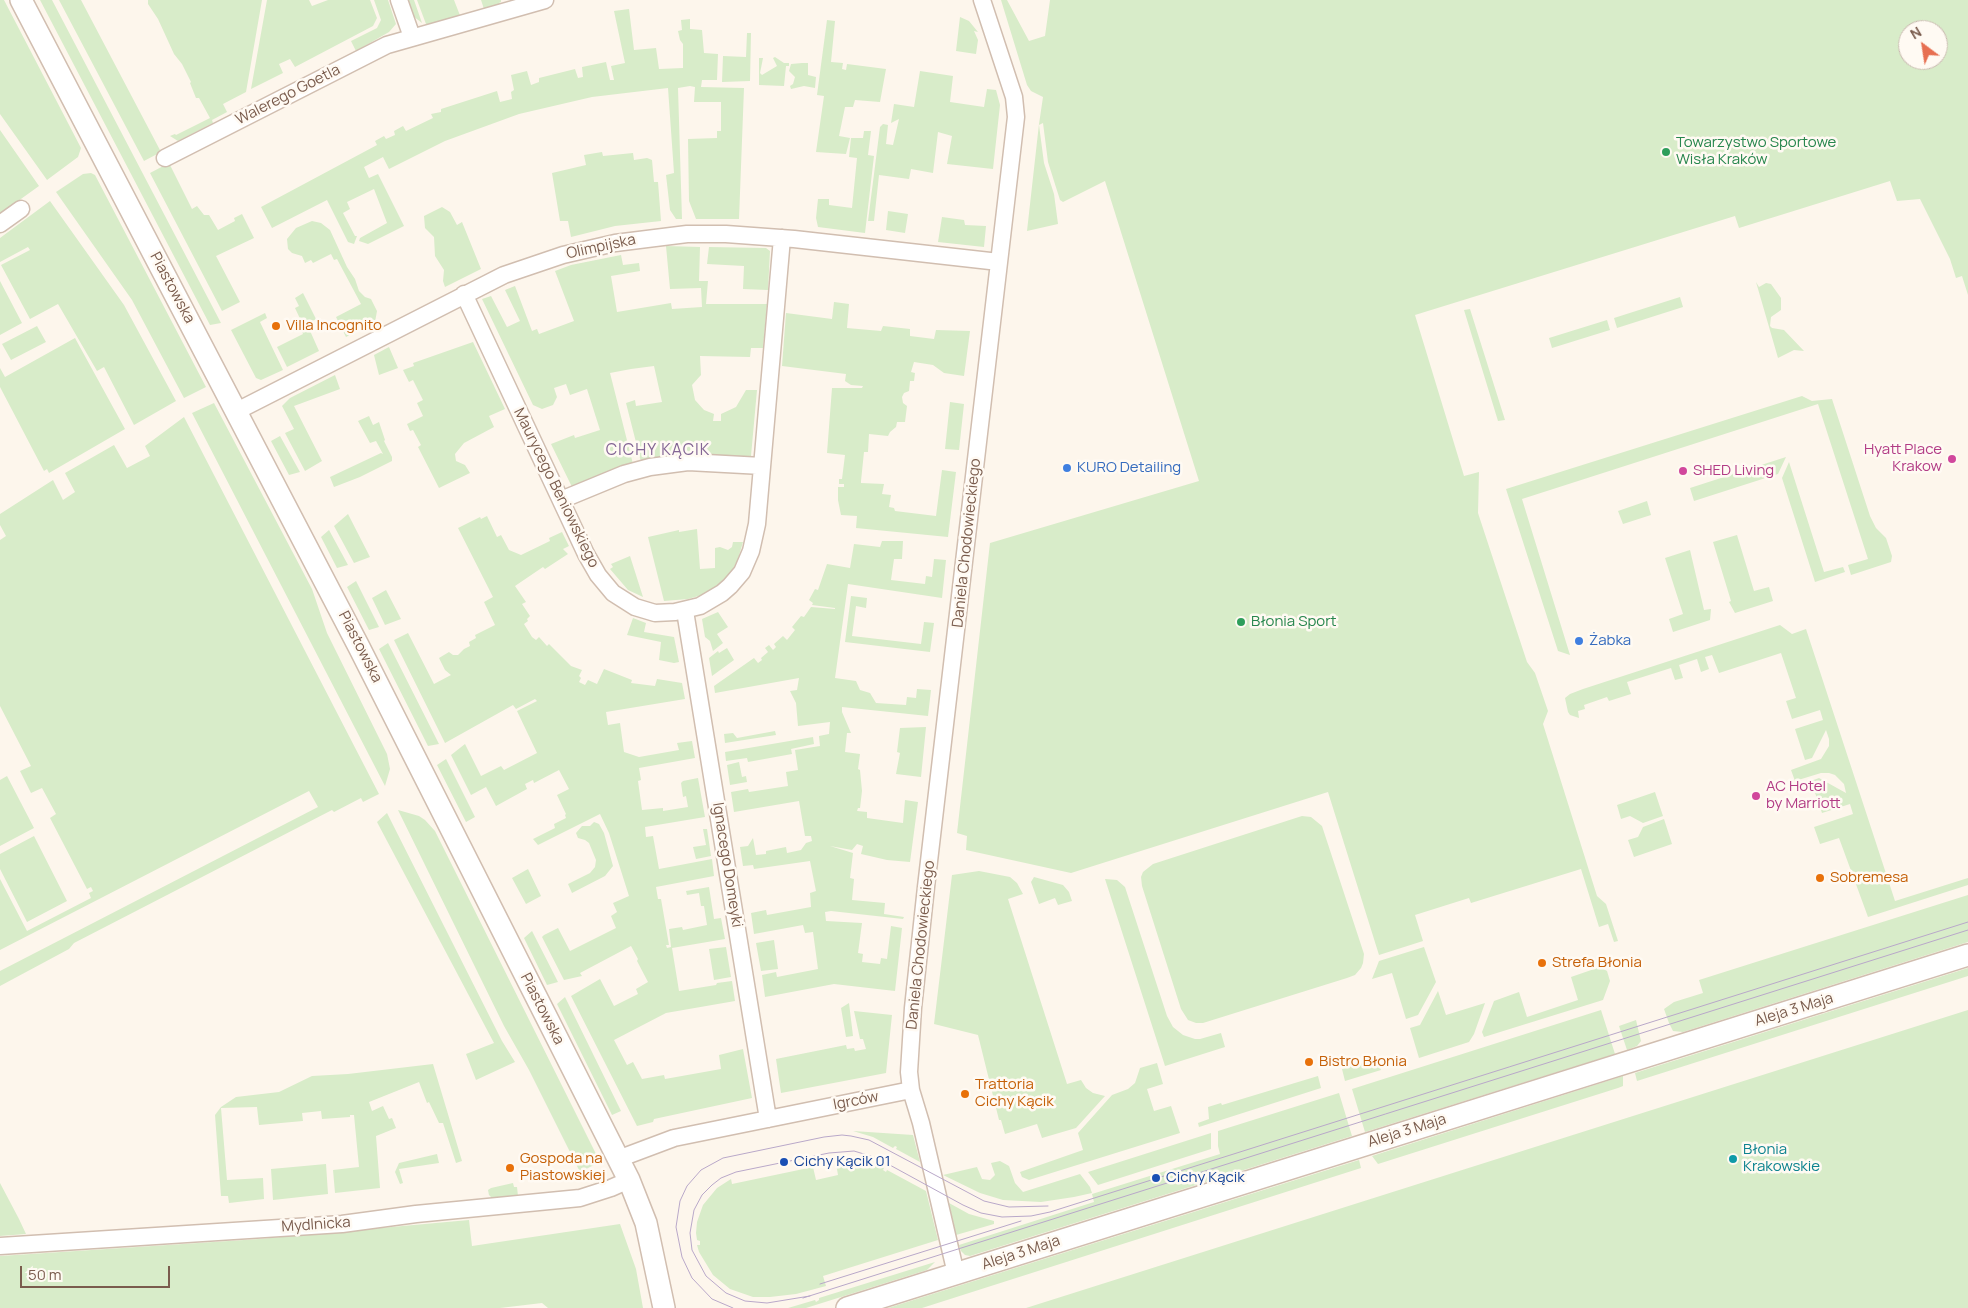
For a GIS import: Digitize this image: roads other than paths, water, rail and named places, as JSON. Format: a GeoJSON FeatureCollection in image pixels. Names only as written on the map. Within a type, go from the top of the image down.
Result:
{"type":"FeatureCollection","features":[{"type":"Feature","properties":{"kind":"street","name":"Piastowska"},"geometry":{"type":"LineString","coordinates":[[21,0],[398,723],[629,1180],[646,1223],[664,1308]]}},
{"type":"Feature","properties":{"kind":"street"},"geometry":{"type":"LineString","coordinates":[[399,0],[412,38]]}},
{"type":"Feature","properties":{"kind":"street","name":"Walerego Goetla"},"geometry":{"type":"LineString","coordinates":[[165,158],[393,42],[545,0]]}},
{"type":"Feature","properties":{"kind":"street","name":"Daniela Chodowieckiego"},"geometry":{"type":"LineString","coordinates":[[911,1090],[909,1072],[913,1008],[1016,110],[1014,97],[982,0]]}},
{"type":"Feature","properties":{"kind":"street"},"geometry":{"type":"LineString","coordinates":[[0,224],[21,209]]}},
{"type":"Feature","properties":{"kind":"street","name":"Olimpijska"},"geometry":{"type":"LineString","coordinates":[[237,411],[504,275],[563,254],[615,242],[696,234],[726,234],[782,238],[999,262]]}},
{"type":"Feature","properties":{"kind":"street","name":"Maurycego Beniowskiego"},"geometry":{"type":"LineString","coordinates":[[464,294],[586,554],[598,575],[613,593],[627,603],[649,612],[663,613],[685,610],[700,606],[730,586],[742,572],[754,543],[782,238]]}},
{"type":"Feature","properties":{"kind":"street"},"geometry":{"type":"LineString","coordinates":[[561,500],[624,474],[663,465],[705,462],[762,466]]}},
{"type":"Feature","properties":{"kind":"street","name":"Ignacego Domeyki"},"geometry":{"type":"LineString","coordinates":[[685,610],[768,1119]]}},
{"type":"Feature","properties":{"kind":"street","name":"Aleja 3 Maja"},"geometry":{"type":"LineString","coordinates":[[847,1308],[1968,955]]}},
{"type":"Feature","properties":{"kind":"street"},"geometry":{"type":"LineString","coordinates":[[911,1090],[921,1123],[956,1274]]}},
{"type":"Feature","properties":{"kind":"street","name":"Igrców"},"geometry":{"type":"LineString","coordinates":[[618,1159],[674,1138],[911,1090]]}},
{"type":"Feature","properties":{"kind":"street","name":"Mydlnicka"},"geometry":{"type":"LineString","coordinates":[[0,1246],[342,1224],[416,1214],[580,1198],[629,1180]]}},
{"type":"Feature","properties":{"kind":"tram line"},"geometry":{"type":"LineString","coordinates":[[810,1296],[767,1303],[745,1301],[726,1293],[706,1276],[692,1250],[690,1233],[694,1210],[702,1195],[712,1185],[721,1178],[736,1172],[829,1153],[854,1151],[877,1158],[981,1213],[1002,1217],[1031,1216],[1050,1212],[1968,922]]}},
{"type":"Feature","properties":{"kind":"tram line"},"geometry":{"type":"LineString","coordinates":[[803,1298],[1968,930]]}},
{"type":"Feature","properties":{"kind":"tram line"},"geometry":{"type":"LineString","coordinates":[[733,1308],[712,1299],[692,1278],[682,1257],[676,1227],[680,1201],[687,1186],[701,1170],[723,1158],[824,1137],[851,1136],[869,1140],[984,1201],[1009,1207],[1048,1206]]}},
{"type":"Feature","properties":{"kind":"tram line"},"geometry":{"type":"LineString","coordinates":[[820,1284],[1021,1221]]}},
{"type":"Feature","properties":{"kind":"place","name":"Towarzystwo Sportowe Wisła Kraków"},"geometry":{"type":"Point","coordinates":[1666,152]}},
{"type":"Feature","properties":{"kind":"place","name":"Villa Incognito"},"geometry":{"type":"Point","coordinates":[276,326]}},
{"type":"Feature","properties":{"kind":"place","name":"Hyatt Place Krakow"},"geometry":{"type":"Point","coordinates":[1952,459]}},
{"type":"Feature","properties":{"kind":"place","name":"KURO Detailing"},"geometry":{"type":"Point","coordinates":[1067,468]}},
{"type":"Feature","properties":{"kind":"place","name":"SHED Living"},"geometry":{"type":"Point","coordinates":[1683,471]}},
{"type":"Feature","properties":{"kind":"place","name":"Błonia Sport"},"geometry":{"type":"Point","coordinates":[1241,622]}},
{"type":"Feature","properties":{"kind":"place","name":"Żabka"},"geometry":{"type":"Point","coordinates":[1579,641]}},
{"type":"Feature","properties":{"kind":"place","name":"AC Hotel by Marriott"},"geometry":{"type":"Point","coordinates":[1756,796]}},
{"type":"Feature","properties":{"kind":"place","name":"Sobremesa"},"geometry":{"type":"Point","coordinates":[1820,878]}},
{"type":"Feature","properties":{"kind":"place","name":"Strefa Błonia"},"geometry":{"type":"Point","coordinates":[1542,963]}},
{"type":"Feature","properties":{"kind":"place","name":"Bistro Błonia"},"geometry":{"type":"Point","coordinates":[1309,1062]}},
{"type":"Feature","properties":{"kind":"place","name":"Trattoria Cichy Kącik"},"geometry":{"type":"Point","coordinates":[965,1094]}},
{"type":"Feature","properties":{"kind":"place","name":"Błonia Krakowskie"},"geometry":{"type":"Point","coordinates":[1733,1159]}},
{"type":"Feature","properties":{"kind":"place","name":"Cichy Kącik 01"},"geometry":{"type":"Point","coordinates":[784,1162]}},
{"type":"Feature","properties":{"kind":"place","name":"Gospoda na Piastowskiej"},"geometry":{"type":"Point","coordinates":[510,1168]}},
{"type":"Feature","properties":{"kind":"place","name":"Cichy Kącik"},"geometry":{"type":"Point","coordinates":[1156,1178]}},
{"type":"Feature","properties":{"kind":"district","name":"CICHY KĄCIK"},"geometry":{"type":"Point","coordinates":[658,451]}}]}
